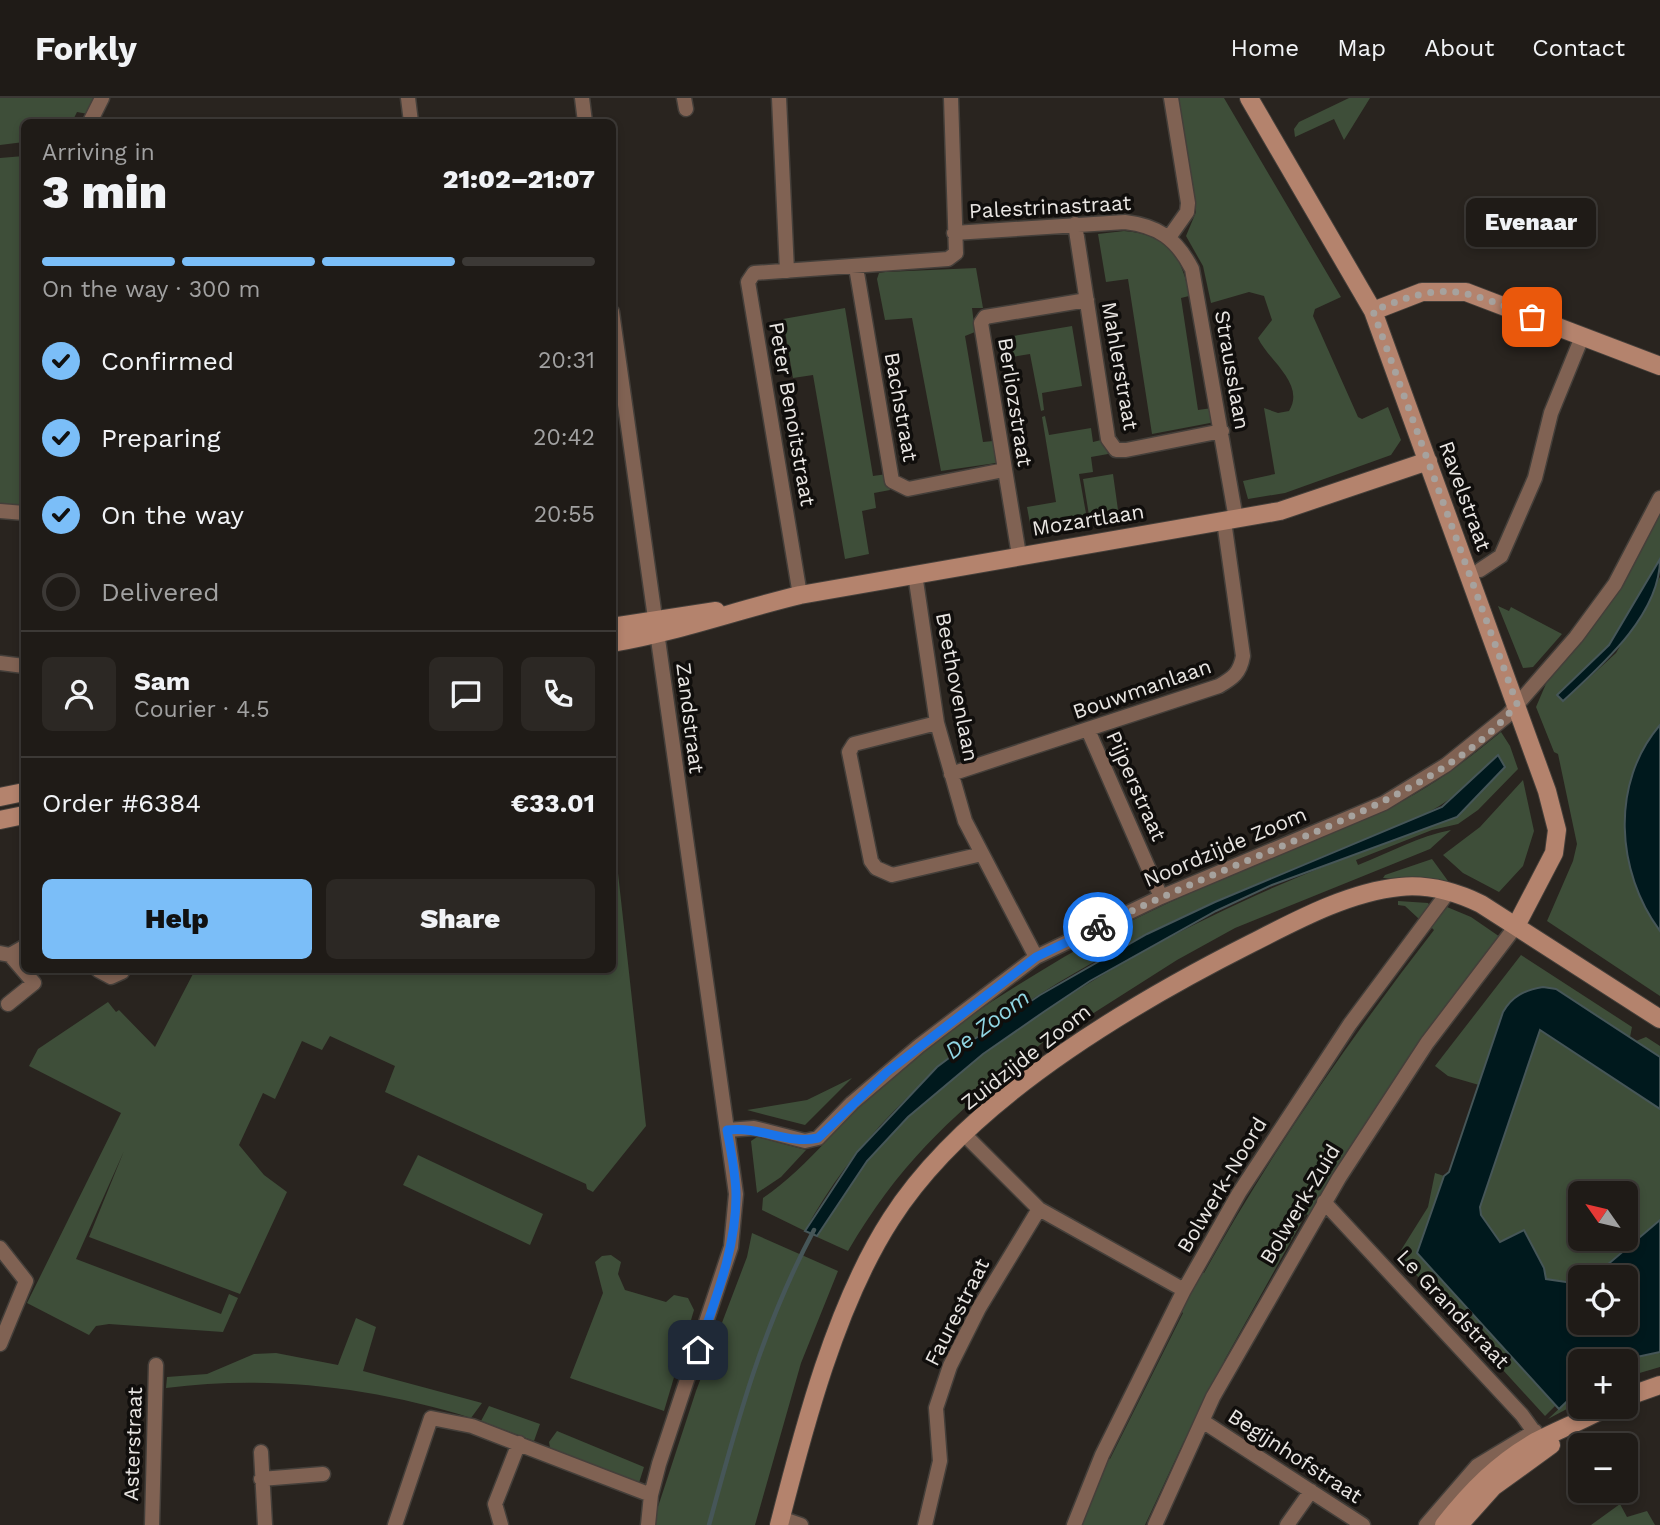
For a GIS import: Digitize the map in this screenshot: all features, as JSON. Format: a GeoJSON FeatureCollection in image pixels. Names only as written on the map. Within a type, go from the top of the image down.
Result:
{"type":"FeatureCollection","features":[{"type":"Feature","properties":{"kind":"main road","name":"Ravelstraat"},"geometry":{"type":"LineString","coordinates":[[1249,98],[1373,311],[1517,704],[1557,830],[1555,853],[1516,926]]}},
{"type":"Feature","properties":{"kind":"main road"},"geometry":{"type":"LineString","coordinates":[[1373,311],[1422,292],[1452,290],[1482,296],[1660,366]]}},
{"type":"Feature","properties":{"kind":"main road","name":"Mozartlaan"},"geometry":{"type":"LineString","coordinates":[[656,627],[915,573],[1280,511],[1428,461]]}},
{"type":"Feature","properties":{"kind":"main road"},"geometry":{"type":"LineString","coordinates":[[616,627],[656,627]]}},
{"type":"Feature","properties":{"kind":"main road"},"geometry":{"type":"LineString","coordinates":[[616,642],[656,627]]}},
{"type":"Feature","properties":{"kind":"main road"},"geometry":{"type":"LineString","coordinates":[[0,797],[21,793]]}},
{"type":"Feature","properties":{"kind":"main road"},"geometry":{"type":"LineString","coordinates":[[0,820],[21,816]]}},
{"type":"Feature","properties":{"kind":"main road","name":"Zuidzijde Zoom"},"geometry":{"type":"LineString","coordinates":[[780,1521],[807,1424],[863,1270],[887,1225],[912,1190],[964,1134],[1035,1074],[1108,1022],[1181,978],[1292,923],[1384,890],[1417,887],[1449,891],[1481,904],[1660,1020]]}},
{"type":"Feature","properties":{"kind":"main road"},"geometry":{"type":"LineString","coordinates":[[1638,1393],[1660,1385]]}},
{"type":"Feature","properties":{"kind":"main road"},"geometry":{"type":"LineString","coordinates":[[1444,1525],[1481,1481],[1541,1439],[1585,1419]]}},
{"type":"Feature","properties":{"kind":"main road"},"geometry":{"type":"LineString","coordinates":[[1459,1525],[1541,1439]]}},
{"type":"Feature","properties":{"kind":"street"},"geometry":{"type":"LineString","coordinates":[[92,119],[102,98]]}},
{"type":"Feature","properties":{"kind":"street"},"geometry":{"type":"LineString","coordinates":[[408,98],[411,119]]}},
{"type":"Feature","properties":{"kind":"street"},"geometry":{"type":"LineString","coordinates":[[582,98],[585,119]]}},
{"type":"Feature","properties":{"kind":"street"},"geometry":{"type":"LineString","coordinates":[[779,98],[787,271]]}},
{"type":"Feature","properties":{"kind":"street"},"geometry":{"type":"LineString","coordinates":[[951,98],[954,233]]}},
{"type":"Feature","properties":{"kind":"street"},"geometry":{"type":"LineString","coordinates":[[1170,236],[1187,212],[1188,203],[1171,98]]}},
{"type":"Feature","properties":{"kind":"street","name":"Palestrinastraat"},"geometry":{"type":"LineString","coordinates":[[787,271],[948,259],[956,253],[954,233],[1125,222],[1150,225],[1170,236]]}},
{"type":"Feature","properties":{"kind":"street","name":"Mahlerstraat"},"geometry":{"type":"LineString","coordinates":[[1075,224],[1108,439],[1116,450],[1126,450],[1222,431]]}},
{"type":"Feature","properties":{"kind":"street","name":"Strausslaan"},"geometry":{"type":"LineString","coordinates":[[1170,236],[1192,269],[1222,431],[1230,520]]}},
{"type":"Feature","properties":{"kind":"street","name":"Bachstraat"},"geometry":{"type":"LineString","coordinates":[[856,267],[892,481],[908,489],[1004,470]]}},
{"type":"Feature","properties":{"kind":"street","name":"Peter Benoitstraat"},"geometry":{"type":"LineString","coordinates":[[787,271],[754,273],[748,282],[800,595]]}},
{"type":"Feature","properties":{"kind":"street","name":"Berliozstraat"},"geometry":{"type":"LineString","coordinates":[[1019,555],[981,323],[985,317],[1087,300]]}},
{"type":"Feature","properties":{"kind":"street"},"geometry":{"type":"LineString","coordinates":[[1480,570],[1501,556],[1535,478],[1551,413],[1582,337]]}},
{"type":"Feature","properties":{"kind":"street","name":"Zandstraat"},"geometry":{"type":"LineString","coordinates":[[616,366],[727,1130]]}},
{"type":"Feature","properties":{"kind":"street","name":"Noordzijde Zoom"},"geometry":{"type":"LineString","coordinates":[[727,1130],[754,1129],[805,1141],[818,1138],[887,1072],[1036,957],[1161,897],[1384,803],[1446,765],[1508,715],[1576,637],[1615,584],[1660,498]]}},
{"type":"Feature","properties":{"kind":"street"},"geometry":{"type":"LineString","coordinates":[[0,511],[21,513]]}},
{"type":"Feature","properties":{"kind":"street","name":"Bouwmanlaan"},"geometry":{"type":"LineString","coordinates":[[951,774],[1219,687],[1234,678],[1241,667],[1242,656],[1230,520]]}},
{"type":"Feature","properties":{"kind":"street","name":"Beethovenlaan"},"geometry":{"type":"LineString","coordinates":[[915,573],[937,723],[965,821],[1036,957]]}},
{"type":"Feature","properties":{"kind":"street"},"geometry":{"type":"LineString","coordinates":[[0,663],[21,666]]}},
{"type":"Feature","properties":{"kind":"street"},"geometry":{"type":"LineString","coordinates":[[937,723],[854,744],[849,752],[872,861],[876,868],[892,875],[982,854]]}},
{"type":"Feature","properties":{"kind":"street","name":"Pijperstraat"},"geometry":{"type":"LineString","coordinates":[[1088,730],[1161,897]]}},
{"type":"Feature","properties":{"kind":"street","name":"Bolwerk-Noord"},"geometry":{"type":"LineString","coordinates":[[1074,1525],[1102,1455],[1184,1290],[1239,1193],[1350,1024],[1449,891]]}},
{"type":"Feature","properties":{"kind":"street","name":"Bolwerk-Zuid"},"geometry":{"type":"LineString","coordinates":[[1155,1525],[1224,1377],[1325,1202],[1427,1043],[1516,926]]}},
{"type":"Feature","properties":{"kind":"street"},"geometry":{"type":"LineString","coordinates":[[5,954],[21,970]]}},
{"type":"Feature","properties":{"kind":"street"},"geometry":{"type":"LineString","coordinates":[[8,1004],[34,983],[24,973]]}},
{"type":"Feature","properties":{"kind":"street"},"geometry":{"type":"LineString","coordinates":[[648,1525],[651,1496],[731,1247],[736,1194],[727,1130]]}},
{"type":"Feature","properties":{"kind":"street"},"geometry":{"type":"LineString","coordinates":[[964,1134],[1039,1209],[1184,1290]]}},
{"type":"Feature","properties":{"kind":"street","name":"Le Grandstraat"},"geometry":{"type":"LineString","coordinates":[[1325,1202],[1541,1439]]}},
{"type":"Feature","properties":{"kind":"street","name":"Faurestraat"},"geometry":{"type":"LineString","coordinates":[[925,1525],[934,1497],[940,1461],[936,1408],[950,1366],[979,1308],[1039,1209]]}},
{"type":"Feature","properties":{"kind":"street"},"geometry":{"type":"LineString","coordinates":[[0,1248],[26,1281],[0,1345]]}},
{"type":"Feature","properties":{"kind":"street","name":"Asterstraat"},"geometry":{"type":"LineString","coordinates":[[152,1525],[156,1365]]}},
{"type":"Feature","properties":{"kind":"street"},"geometry":{"type":"LineString","coordinates":[[395,1525],[431,1419],[472,1426],[651,1496]]}},
{"type":"Feature","properties":{"kind":"street","name":"Begijnhofstraat"},"geometry":{"type":"LineString","coordinates":[[1204,1422],[1363,1525]]}},
{"type":"Feature","properties":{"kind":"street"},"geometry":{"type":"LineString","coordinates":[[1426,1525],[1477,1466],[1541,1439]]}},
{"type":"Feature","properties":{"kind":"street"},"geometry":{"type":"LineString","coordinates":[[501,1525],[495,1504],[520,1443]]}},
{"type":"Feature","properties":{"kind":"street"},"geometry":{"type":"LineString","coordinates":[[261,1452],[265,1525]]}},
{"type":"Feature","properties":{"kind":"street"},"geometry":{"type":"LineString","coordinates":[[261,1479],[323,1474]]}},
{"type":"Feature","properties":{"kind":"street"},"geometry":{"type":"LineString","coordinates":[[1287,1525],[1311,1490]]}},
{"type":"Feature","properties":{"kind":"street"},"geometry":{"type":"LineString","coordinates":[[780,1521],[801,1525]]}},
{"type":"Feature","properties":{"kind":"green space"},"geometry":{"type":"Polygon","coordinates":[[[0,98],[95,98],[88,114],[77,112],[74,119],[21,119],[21,142],[0,145],[0,98]]]}},
{"type":"Feature","properties":{"kind":"green space"},"geometry":{"type":"Polygon","coordinates":[[[1179,98],[1224,98],[1341,297],[1315,309],[1313,316],[1358,417],[1362,419],[1388,407],[1401,440],[1391,455],[1285,493],[1248,499],[1243,481],[1275,474],[1264,408],[1278,413],[1289,411],[1293,391],[1284,373],[1258,338],[1272,320],[1264,296],[1249,292],[1211,303],[1203,266],[1186,236],[1196,212],[1179,98]]]}},
{"type":"Feature","properties":{"kind":"green space"},"geometry":{"type":"Polygon","coordinates":[[[1349,98],[1370,98],[1344,140],[1334,119],[1295,137],[1294,129],[1299,122],[1349,98]]]}},
{"type":"Feature","properties":{"kind":"green space"},"geometry":{"type":"Polygon","coordinates":[[[21,156],[21,509],[0,507],[0,158],[21,156]]]}},
{"type":"Feature","properties":{"kind":"green space"},"geometry":{"type":"Polygon","coordinates":[[[1124,231],[1139,233],[1161,242],[1177,259],[1182,269],[1189,296],[1181,298],[1198,410],[1212,408],[1213,421],[1210,423],[1152,434],[1128,279],[1106,282],[1098,234],[1124,231]]]}},
{"type":"Feature","properties":{"kind":"green space"},"geometry":{"type":"Polygon","coordinates":[[[976,268],[983,308],[972,308],[975,332],[965,336],[983,442],[993,441],[996,463],[941,471],[912,318],[885,320],[877,279],[879,273],[885,272],[976,268]]]}},
{"type":"Feature","properties":{"kind":"green space"},"geometry":{"type":"Polygon","coordinates":[[[845,308],[873,476],[887,474],[890,490],[874,493],[876,508],[862,511],[869,554],[845,559],[813,375],[793,378],[783,319],[845,308]]]}},
{"type":"Feature","properties":{"kind":"green space"},"geometry":{"type":"Polygon","coordinates":[[[1072,326],[1082,386],[1042,393],[1044,410],[1041,411],[1030,354],[1006,358],[1002,338],[1072,326]]]}},
{"type":"Feature","properties":{"kind":"green space"},"geometry":{"type":"Polygon","coordinates":[[[1045,416],[1049,435],[1091,428],[1093,442],[1105,439],[1108,454],[1091,457],[1093,472],[1079,474],[1087,519],[1031,529],[1027,507],[1056,502],[1042,417],[1045,416]]]}},
{"type":"Feature","properties":{"kind":"green space"},"geometry":{"type":"Polygon","coordinates":[[[1113,474],[1118,510],[1089,515],[1083,479],[1113,474]]]}},
{"type":"Feature","properties":{"kind":"green space"},"geometry":{"type":"Polygon","coordinates":[[[1660,509],[1660,559],[1643,590],[1609,645],[1557,695],[1564,701],[1616,653],[1660,577],[1660,996],[1547,921],[1573,861],[1577,844],[1558,754],[1554,752],[1536,707],[1548,679],[1660,509]]]}},
{"type":"Feature","properties":{"kind":"green space"},"geometry":{"type":"Polygon","coordinates":[[[1498,606],[1509,611],[1511,607],[1562,634],[1533,667],[1523,668],[1498,606]]]}},
{"type":"Feature","properties":{"kind":"green space"},"geometry":{"type":"Polygon","coordinates":[[[1501,732],[1510,746],[1518,769],[1478,810],[1458,824],[1432,830],[1356,860],[1358,865],[1451,830],[1430,849],[1235,928],[1177,960],[1067,1030],[1051,1036],[964,1109],[914,1158],[870,1216],[848,1251],[817,1237],[854,1179],[902,1123],[940,1088],[981,1056],[1075,992],[1179,932],[1286,882],[1457,817],[1469,784],[1424,815],[1194,912],[1128,944],[1064,980],[1002,1020],[943,1065],[890,1115],[844,1170],[805,1231],[762,1210],[763,1198],[797,1171],[889,1077],[930,1044],[996,999],[1090,942],[1143,915],[1399,803],[1449,772],[1501,732]]]}},
{"type":"Feature","properties":{"kind":"green space"},"geometry":{"type":"Polygon","coordinates":[[[1523,780],[1534,831],[1523,866],[1499,892],[1463,873],[1443,855],[1480,827],[1523,780]]]}},
{"type":"Feature","properties":{"kind":"green space"},"geometry":{"type":"Polygon","coordinates":[[[616,855],[646,1126],[593,1192],[587,1189],[586,1184],[385,1092],[395,1066],[330,1036],[322,1050],[302,1041],[275,1099],[263,1093],[239,1145],[264,1175],[287,1192],[240,1294],[89,1237],[124,1151],[76,1259],[221,1314],[229,1294],[238,1298],[223,1332],[109,1324],[96,1326],[89,1335],[27,1303],[121,1113],[29,1066],[38,1049],[108,1002],[155,1047],[193,973],[616,973],[616,855]]]}},
{"type":"Feature","properties":{"kind":"green space"},"geometry":{"type":"Polygon","coordinates":[[[1432,859],[1448,881],[1383,878],[1385,875],[1432,859]]]}},
{"type":"Feature","properties":{"kind":"green space"},"geometry":{"type":"Polygon","coordinates":[[[1398,901],[1428,903],[1431,907],[1422,918],[1418,918],[1405,906],[1398,905],[1398,901]]]}},
{"type":"Feature","properties":{"kind":"green space"},"geometry":{"type":"Polygon","coordinates":[[[1447,907],[1471,917],[1503,939],[1310,1216],[1306,1214],[1224,1361],[1228,1365],[1188,1441],[1184,1441],[1145,1525],[1079,1525],[1106,1458],[1110,1459],[1183,1313],[1180,1310],[1200,1272],[1204,1273],[1256,1184],[1312,1097],[1434,930],[1431,927],[1447,907]]]}},
{"type":"Feature","properties":{"kind":"green space"},"geometry":{"type":"Polygon","coordinates":[[[1521,955],[1632,1027],[1630,1037],[1556,989],[1503,1012],[1479,1085],[1448,1076],[1435,1066],[1521,955]]]}},
{"type":"Feature","properties":{"kind":"green space"},"geometry":{"type":"Polygon","coordinates":[[[1540,1029],[1660,1109],[1660,1220],[1638,1239],[1638,1181],[1568,1181],[1568,1251],[1624,1251],[1607,1265],[1568,1265],[1568,1282],[1546,1279],[1544,1268],[1524,1230],[1500,1242],[1480,1215],[1480,1207],[1540,1029]]]}},
{"type":"Feature","properties":{"kind":"green space"},"geometry":{"type":"Polygon","coordinates":[[[1646,1037],[1660,1046],[1660,1057],[1636,1041],[1646,1037]]]}},
{"type":"Feature","properties":{"kind":"green space"},"geometry":{"type":"Polygon","coordinates":[[[852,1078],[805,1125],[747,1110],[807,1100],[852,1078]]]}},
{"type":"Feature","properties":{"kind":"green space"},"geometry":{"type":"Polygon","coordinates":[[[757,1137],[806,1150],[781,1177],[757,1193],[751,1141],[757,1137]]]}},
{"type":"Feature","properties":{"kind":"green space"},"geometry":{"type":"Polygon","coordinates":[[[418,1155],[543,1214],[530,1245],[403,1185],[418,1155]]]}},
{"type":"Feature","properties":{"kind":"green space"},"geometry":{"type":"Polygon","coordinates":[[[1435,1173],[1444,1176],[1417,1253],[1556,1405],[1545,1416],[1398,1255],[1428,1207],[1435,1173]]]}},
{"type":"Feature","properties":{"kind":"green space"},"geometry":{"type":"Polygon","coordinates":[[[752,1233],[838,1271],[801,1363],[755,1525],[652,1525],[696,1391],[747,1257],[752,1233]]]}},
{"type":"Feature","properties":{"kind":"green space"},"geometry":{"type":"Polygon","coordinates":[[[611,1255],[621,1262],[618,1274],[625,1290],[666,1302],[674,1295],[688,1298],[694,1310],[664,1411],[570,1378],[603,1293],[595,1262],[602,1256],[611,1255]]]}},
{"type":"Feature","properties":{"kind":"green space"},"geometry":{"type":"Polygon","coordinates":[[[356,1318],[376,1327],[363,1371],[482,1403],[471,1418],[396,1398],[320,1386],[243,1383],[166,1388],[167,1377],[207,1374],[254,1354],[276,1353],[338,1365],[356,1318]]]}},
{"type":"Feature","properties":{"kind":"green space"},"geometry":{"type":"Polygon","coordinates":[[[1660,1352],[1660,1367],[1638,1373],[1638,1356],[1660,1352]]]}},
{"type":"Feature","properties":{"kind":"green space"},"geometry":{"type":"Polygon","coordinates":[[[1568,1400],[1568,1408],[1548,1419],[1568,1400]]]}},
{"type":"Feature","properties":{"kind":"green space"},"geometry":{"type":"Polygon","coordinates":[[[489,1406],[540,1424],[534,1441],[481,1421],[489,1406]]]}},
{"type":"Feature","properties":{"kind":"green space"},"geometry":{"type":"Polygon","coordinates":[[[557,1431],[644,1467],[638,1486],[550,1448],[549,1442],[557,1431]]]}},
{"type":"Feature","properties":{"kind":"green space"},"geometry":{"type":"Polygon","coordinates":[[[1620,1504],[1627,1517],[1647,1511],[1655,1525],[1591,1525],[1620,1504]]]}},
{"type":"Feature","properties":{"kind":"water"},"geometry":{"type":"Polygon","coordinates":[[[1660,559],[1650,600],[1639,619],[1626,638],[1563,701],[1557,695],[1609,645],[1660,559]]]}},
{"type":"Feature","properties":{"kind":"water"},"geometry":{"type":"Polygon","coordinates":[[[1660,725],[1660,931],[1645,908],[1634,882],[1627,855],[1625,828],[1626,800],[1633,773],[1644,748],[1660,725]]]}},
{"type":"Feature","properties":{"kind":"water"},"geometry":{"type":"Polygon","coordinates":[[[1498,755],[1505,767],[1457,817],[1272,885],[1216,911],[1090,981],[1045,1011],[983,1054],[908,1117],[867,1161],[817,1236],[805,1231],[857,1152],[937,1067],[973,1040],[1040,995],[1147,934],[1215,902],[1442,807],[1498,755]]]}},
{"type":"Feature","properties":{"kind":"water"},"geometry":{"type":"Polygon","coordinates":[[[1543,987],[1556,989],[1660,1057],[1660,1109],[1540,1030],[1480,1207],[1481,1215],[1500,1242],[1524,1230],[1544,1268],[1546,1279],[1568,1282],[1568,1335],[1638,1335],[1638,1265],[1607,1265],[1624,1251],[1638,1251],[1638,1239],[1660,1220],[1660,1352],[1638,1357],[1638,1349],[1568,1349],[1568,1400],[1559,1409],[1417,1253],[1444,1176],[1449,1172],[1503,1012],[1511,1002],[1530,990],[1543,987]]]}},
{"type":"Feature","properties":{"kind":"waterway","name":"De Zoom"},"geometry":{"type":"LineString","coordinates":[[709,1525],[741,1411],[766,1338],[814,1230]]}},
{"type":"Feature","properties":{"kind":"way so far"},"geometry":{"type":"LineString","coordinates":[[1098,927],[1161,897],[1384,803],[1446,765],[1508,715],[1517,704],[1373,311],[1407,296],[1437,289],[1482,296],[1532,317]]}},
{"type":"Feature","properties":{"kind":"place","name":"Evenaar"},"geometry":{"type":"Point","coordinates":[1532,317]}},
{"type":"Feature","properties":{"kind":"route"},"geometry":{"type":"LineString","coordinates":[[698,1350],[731,1247],[736,1194],[727,1130],[754,1129],[805,1141],[818,1138],[887,1072],[1036,957],[1098,927]]}}]}
